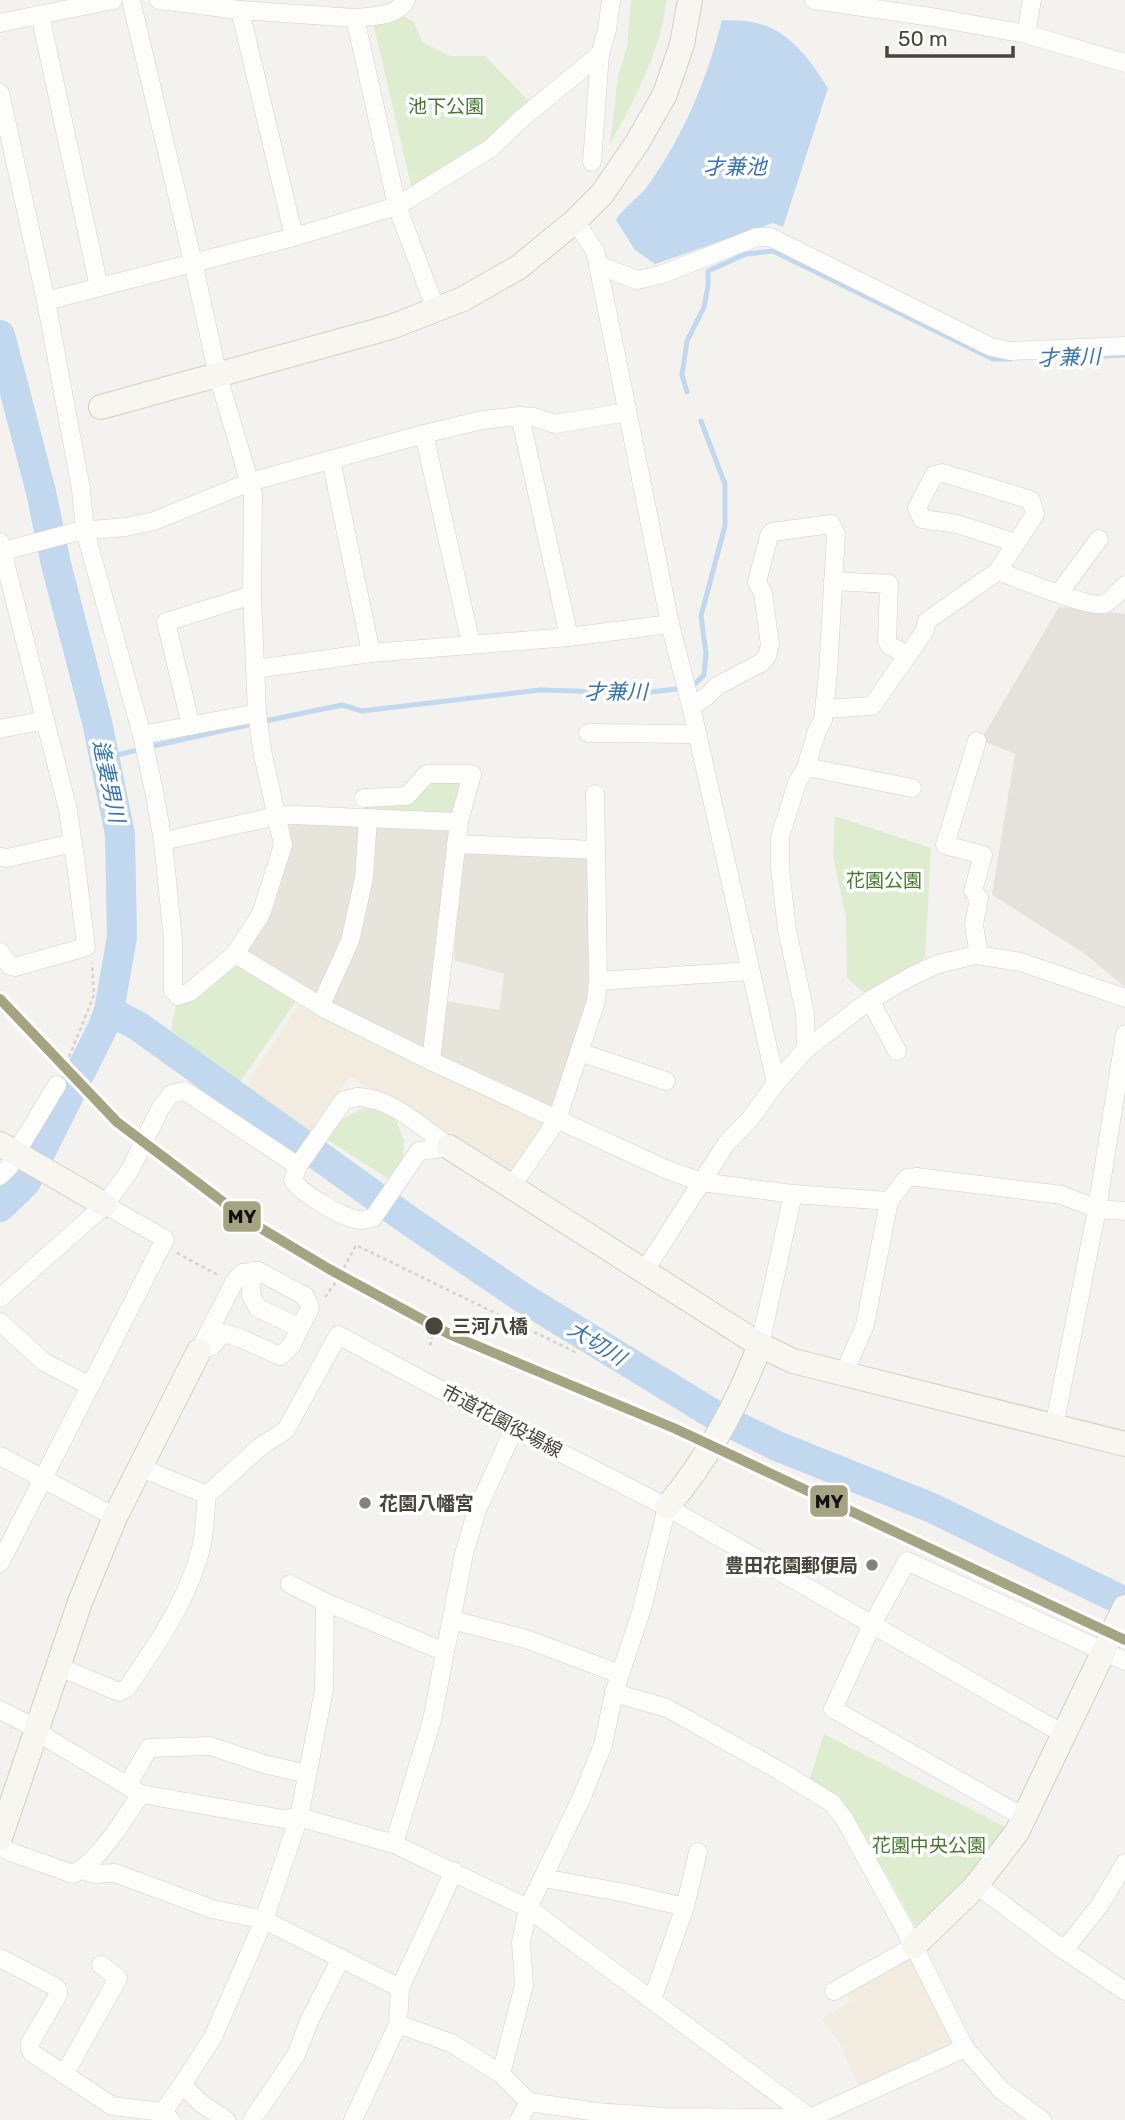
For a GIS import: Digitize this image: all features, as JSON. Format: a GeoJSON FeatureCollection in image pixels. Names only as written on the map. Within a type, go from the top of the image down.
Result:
{"type":"FeatureCollection","features":[{"type":"Feature","properties":{"kind":"street"},"geometry":{"type":"LineString","coordinates":[[0,23],[113,0]]}},
{"type":"Feature","properties":{"kind":"street"},"geometry":{"type":"LineString","coordinates":[[0,93],[46,301],[81,489],[82,531],[142,735],[163,841],[173,940],[173,990],[177,996],[190,992],[236,954],[261,914],[283,845],[263,755],[257,713],[252,594],[253,494],[218,376],[131,0]]}},
{"type":"Feature","properties":{"kind":"street"},"geometry":{"type":"LineString","coordinates":[[159,0],[240,10],[355,18],[392,13],[405,5],[406,0]]}},
{"type":"Feature","properties":{"kind":"street"},"geometry":{"type":"LineString","coordinates":[[592,162],[600,54],[611,0]]}},
{"type":"Feature","properties":{"kind":"street"},"geometry":{"type":"LineString","coordinates":[[101,407],[391,327],[463,299],[519,267],[575,221],[602,194],[653,117],[665,94],[682,44],[690,0]]}},
{"type":"Feature","properties":{"kind":"street"},"geometry":{"type":"LineString","coordinates":[[814,0],[870,4],[1026,33],[1125,63]]}},
{"type":"Feature","properties":{"kind":"street"},"geometry":{"type":"LineString","coordinates":[[1026,33],[1032,0]]}},
{"type":"Feature","properties":{"kind":"street"},"geometry":{"type":"LineString","coordinates":[[240,10],[294,237]]}},
{"type":"Feature","properties":{"kind":"street"},"geometry":{"type":"LineString","coordinates":[[40,15],[99,287]]}},
{"type":"Feature","properties":{"kind":"street"},"geometry":{"type":"LineString","coordinates":[[355,18],[397,206],[436,310]]}},
{"type":"Feature","properties":{"kind":"street"},"geometry":{"type":"LineString","coordinates":[[46,301],[294,237],[397,206],[491,148],[519,121],[600,54]]}},
{"type":"Feature","properties":{"kind":"street"},"geometry":{"type":"LineString","coordinates":[[575,221],[595,251],[670,624],[776,1083]]}},
{"type":"Feature","properties":{"kind":"street"},"geometry":{"type":"LineString","coordinates":[[598,265],[637,280],[660,275],[757,237],[769,237],[990,347],[1010,351],[1125,346]]}},
{"type":"Feature","properties":{"kind":"street"},"geometry":{"type":"LineString","coordinates":[[0,952],[10,966],[15,967],[86,947],[68,810],[4,549],[82,531],[154,521],[250,482],[424,434],[482,421],[520,416],[534,417],[555,424],[627,412]]}},
{"type":"Feature","properties":{"kind":"street"},"geometry":{"type":"LineString","coordinates":[[520,416],[569,637]]}},
{"type":"Feature","properties":{"kind":"street"},"geometry":{"type":"LineString","coordinates":[[424,434],[471,645]]}},
{"type":"Feature","properties":{"kind":"street"},"geometry":{"type":"LineString","coordinates":[[331,460],[371,653]]}},
{"type":"Feature","properties":{"kind":"street"},"geometry":{"type":"LineString","coordinates":[[825,709],[872,706],[924,632],[927,621],[998,571],[1035,514],[1031,500],[943,473],[934,475],[917,508],[922,519],[957,524],[1016,543]]}},
{"type":"Feature","properties":{"kind":"street"},"geometry":{"type":"LineString","coordinates":[[687,693],[706,697],[717,686],[761,663],[767,656],[770,645],[763,593],[757,582],[772,532],[831,524],[836,534],[825,709],[780,837],[780,868],[787,930],[805,1013],[806,1049]]}},
{"type":"Feature","properties":{"kind":"street"},"geometry":{"type":"LineString","coordinates":[[1059,593],[1099,540]]}},
{"type":"Feature","properties":{"kind":"street"},"geometry":{"type":"LineString","coordinates":[[998,571],[1080,601],[1101,605],[1107,603],[1125,585]]}},
{"type":"Feature","properties":{"kind":"street"},"geometry":{"type":"LineString","coordinates":[[833,581],[889,584],[887,641],[890,646],[908,655]]}},
{"type":"Feature","properties":{"kind":"street"},"geometry":{"type":"LineString","coordinates":[[191,726],[166,622],[252,594]]}},
{"type":"Feature","properties":{"kind":"street"},"geometry":{"type":"LineString","coordinates":[[255,669],[371,653],[569,637],[670,624]]}},
{"type":"Feature","properties":{"kind":"street"},"geometry":{"type":"LineString","coordinates":[[142,735],[257,713]]}},
{"type":"Feature","properties":{"kind":"street"},"geometry":{"type":"LineString","coordinates":[[0,729],[45,720]]}},
{"type":"Feature","properties":{"kind":"street"},"geometry":{"type":"LineString","coordinates":[[588,733],[697,734]]}},
{"type":"Feature","properties":{"kind":"street"},"geometry":{"type":"LineString","coordinates":[[977,741],[945,845],[982,855],[973,891],[979,898],[974,925],[979,956]]}},
{"type":"Feature","properties":{"kind":"street"},"geometry":{"type":"LineString","coordinates":[[806,767],[912,788]]}},
{"type":"Feature","properties":{"kind":"street"},"geometry":{"type":"LineString","coordinates":[[364,798],[407,796],[427,774],[472,775],[459,822],[431,1061]]}},
{"type":"Feature","properties":{"kind":"street"},"geometry":{"type":"LineString","coordinates":[[512,1186],[557,1120],[596,1001],[595,793]]}},
{"type":"Feature","properties":{"kind":"street"},"geometry":{"type":"LineString","coordinates":[[163,841],[277,816],[459,822]]}},
{"type":"Feature","properties":{"kind":"street"},"geometry":{"type":"LineString","coordinates":[[321,1005],[345,954],[358,910],[364,878],[368,818]]}},
{"type":"Feature","properties":{"kind":"street"},"geometry":{"type":"LineString","coordinates":[[0,857],[7,858],[73,843]]}},
{"type":"Feature","properties":{"kind":"street"},"geometry":{"type":"LineString","coordinates":[[456,844],[596,850]]}},
{"type":"Feature","properties":{"kind":"street"},"geometry":{"type":"LineString","coordinates":[[236,954],[321,1005],[431,1061],[663,1168],[701,1182],[793,1194],[889,1200]]}},
{"type":"Feature","properties":{"kind":"street"},"geometry":{"type":"LineString","coordinates":[[645,1270],[726,1144],[750,1119],[776,1083],[806,1049],[870,1000],[912,975],[938,964],[979,956],[1021,961],[1125,998]]}},
{"type":"Feature","properties":{"kind":"street"},"geometry":{"type":"LineString","coordinates":[[598,981],[750,971]]}},
{"type":"Feature","properties":{"kind":"street"},"geometry":{"type":"LineString","coordinates":[[870,1000],[897,1051]]}},
{"type":"Feature","properties":{"kind":"street"},"geometry":{"type":"LineString","coordinates":[[1054,1427],[1097,1209],[1116,1150],[1125,1034]]}},
{"type":"Feature","properties":{"kind":"street"},"geometry":{"type":"LineString","coordinates":[[579,1052],[666,1081]]}},
{"type":"Feature","properties":{"kind":"street"},"geometry":{"type":"LineString","coordinates":[[0,1176],[10,1166],[13,1152],[57,1085]]}},
{"type":"Feature","properties":{"kind":"street"},"geometry":{"type":"LineString","coordinates":[[0,1298],[105,1205],[130,1170],[160,1109],[172,1094],[185,1091],[298,1166]]}},
{"type":"Feature","properties":{"kind":"street"},"geometry":{"type":"LineString","coordinates":[[412,1120],[419,1151],[373,1218],[360,1220],[343,1215],[298,1188],[293,1180],[298,1166],[344,1100],[371,1097],[388,1104],[412,1120],[449,1147],[760,1345],[793,1361],[1125,1444]]}},
{"type":"Feature","properties":{"kind":"street"},"geometry":{"type":"LineString","coordinates":[[419,1151],[449,1147]]}},
{"type":"Feature","properties":{"kind":"street"},"geometry":{"type":"LineString","coordinates":[[0,1563],[165,1239],[13,1152]]}},
{"type":"Feature","properties":{"kind":"street"},"geometry":{"type":"LineString","coordinates":[[844,1373],[865,1325],[889,1200],[907,1178],[1062,1195],[1097,1209],[1125,1211]]}},
{"type":"Feature","properties":{"kind":"street"},"geometry":{"type":"LineString","coordinates":[[501,2074],[524,1985],[521,1942],[528,1908],[581,1799],[603,1745],[614,1693],[642,1609],[667,1507],[691,1478],[717,1439],[747,1379],[760,1345],[793,1194]]}},
{"type":"Feature","properties":{"kind":"street"},"geometry":{"type":"LineString","coordinates":[[252,1271],[251,1295],[258,1308],[300,1328]]}},
{"type":"Feature","properties":{"kind":"street"},"geometry":{"type":"LineString","coordinates":[[0,1838],[57,1666],[115,1517],[233,1284],[242,1273],[258,1271],[304,1296],[310,1308],[291,1346],[280,1356],[223,1333]]}},
{"type":"Feature","properties":{"kind":"street"},"geometry":{"type":"LineString","coordinates":[[219,1313],[223,1333]]}},
{"type":"Feature","properties":{"kind":"street"},"geometry":{"type":"LineString","coordinates":[[0,1322],[44,1362],[90,1386]]}},
{"type":"Feature","properties":{"kind":"street"},"geometry":{"type":"LineString","coordinates":[[200,1351],[212,1346],[223,1333]]}},
{"type":"Feature","properties":{"kind":"street","name":"市道花園役場線"},"geometry":{"type":"LineString","coordinates":[[207,1496],[260,1447],[286,1430],[338,1335],[667,1507],[1065,1735]]}},
{"type":"Feature","properties":{"kind":"street"},"geometry":{"type":"LineString","coordinates":[[394,1844],[432,1720],[464,1554],[477,1510],[514,1429]]}},
{"type":"Feature","properties":{"kind":"street"},"geometry":{"type":"LineString","coordinates":[[0,1456],[115,1517]]}},
{"type":"Feature","properties":{"kind":"street"},"geometry":{"type":"LineString","coordinates":[[57,1666],[118,1692],[127,1688],[162,1637],[186,1590],[202,1544],[207,1496],[141,1468]]}},
{"type":"Feature","properties":{"kind":"street"},"geometry":{"type":"LineString","coordinates":[[1025,1818],[833,1709],[872,1625],[907,1561],[1115,1655]]}},
{"type":"Feature","properties":{"kind":"street"},"geometry":{"type":"LineString","coordinates":[[290,1584],[325,1602],[445,1652]]}},
{"type":"Feature","properties":{"kind":"street"},"geometry":{"type":"LineString","coordinates":[[0,1958],[58,1990],[58,1995],[30,2043],[32,2053],[112,2106],[167,2116],[182,2085],[213,2037],[264,1920],[299,1817],[324,1690],[325,1602]]}},
{"type":"Feature","properties":{"kind":"street"},"geometry":{"type":"LineString","coordinates":[[834,1991],[914,1946],[978,1883],[1002,1854],[1025,1818],[1065,1735],[1115,1655],[1123,1610]]}},
{"type":"Feature","properties":{"kind":"street"},"geometry":{"type":"LineString","coordinates":[[452,1620],[526,1639],[620,1674]]}},
{"type":"Feature","properties":{"kind":"street"},"geometry":{"type":"LineString","coordinates":[[614,1693],[667,1708],[832,1803],[845,1820],[914,1946],[965,2048],[1001,2090],[1042,2120]]}},
{"type":"Feature","properties":{"kind":"street"},"geometry":{"type":"LineString","coordinates":[[0,1710],[37,1729],[50,1740],[134,1790],[283,1819],[299,1817],[394,1844],[528,1908],[811,2119]]}},
{"type":"Feature","properties":{"kind":"street"},"geometry":{"type":"LineString","coordinates":[[0,1846],[73,1874],[82,1870],[115,1833],[149,1748],[210,1746],[264,1764],[307,1774]]}},
{"type":"Feature","properties":{"kind":"street"},"geometry":{"type":"LineString","coordinates":[[652,2000],[685,1907],[698,1852]]}},
{"type":"Feature","properties":{"kind":"street"},"geometry":{"type":"LineString","coordinates":[[1064,1950],[1100,1905],[1125,1863]]}},
{"type":"Feature","properties":{"kind":"street"},"geometry":{"type":"LineString","coordinates":[[82,1870],[94,1874],[115,1873],[212,1909],[264,1920],[400,1988]]}},
{"type":"Feature","properties":{"kind":"street"},"geometry":{"type":"LineString","coordinates":[[353,2120],[398,2024],[400,1988],[454,1871]]}},
{"type":"Feature","properties":{"kind":"street"},"geometry":{"type":"LineString","coordinates":[[543,1878],[685,1907]]}},
{"type":"Feature","properties":{"kind":"street"},"geometry":{"type":"LineString","coordinates":[[978,1883],[1064,1950],[1125,1991]]}},
{"type":"Feature","properties":{"kind":"street"},"geometry":{"type":"LineString","coordinates":[[252,2120],[296,2056],[310,2019],[341,1958]]}},
{"type":"Feature","properties":{"kind":"street"},"geometry":{"type":"LineString","coordinates":[[64,2075],[118,1978],[102,1965]]}},
{"type":"Feature","properties":{"kind":"street"},"geometry":{"type":"LineString","coordinates":[[398,2024],[451,2043],[501,2074],[529,2102],[662,2118],[811,2119],[965,2048]]}},
{"type":"Feature","properties":{"kind":"street"},"geometry":{"type":"LineString","coordinates":[[182,2085],[202,2104],[226,2120]]}},
{"type":"Feature","properties":{"kind":"street"},"geometry":{"type":"LineString","coordinates":[[519,2120],[529,2102]]}},
{"type":"Feature","properties":{"kind":"path"},"geometry":{"type":"LineString","coordinates":[[57,1085],[94,995],[91,959],[86,947]]}},
{"type":"Feature","properties":{"kind":"path"},"geometry":{"type":"LineString","coordinates":[[162,1245],[222,1278]]}},
{"type":"Feature","properties":{"kind":"path"},"geometry":{"type":"LineString","coordinates":[[325,1297],[356,1245],[575,1352],[578,1346]]}},
{"type":"Feature","properties":{"kind":"path"},"geometry":{"type":"LineString","coordinates":[[338,1279],[433,1332],[430,1346]]}},
{"type":"Feature","properties":{"kind":"shaded area"},"geometry":{"type":"Polygon","coordinates":[[[1059,607],[1125,614],[1125,987],[1084,953],[992,895],[1015,754],[981,740],[1059,607]]]}},
{"type":"Feature","properties":{"kind":"shaded area"},"geometry":{"type":"Polygon","coordinates":[[[290,820],[360,825],[350,941],[320,999],[242,958],[289,844],[290,820]]]}},
{"type":"Feature","properties":{"kind":"shaded area"},"geometry":{"type":"Polygon","coordinates":[[[372,821],[455,826],[428,1056],[326,1005],[372,821]]]}},
{"type":"Feature","properties":{"kind":"shaded area"},"geometry":{"type":"Polygon","coordinates":[[[461,850],[591,850],[598,981],[555,1114],[436,1057],[446,1001],[499,1010],[504,974],[454,960],[461,850]]]}},
{"type":"Feature","properties":{"kind":"shaded area"},"geometry":{"type":"Polygon","coordinates":[[[301,1002],[552,1118],[511,1181],[350,1076],[309,1135],[245,1087],[301,1002]]]}},
{"type":"Feature","properties":{"kind":"shaded area"},"geometry":{"type":"Polygon","coordinates":[[[911,1952],[956,2045],[859,2087],[840,2043],[822,2019],[850,2002],[844,1989],[911,1952]]]}},
{"type":"Feature","properties":{"kind":"green space"},"geometry":{"type":"Polygon","coordinates":[[[631,0],[667,0],[652,57],[610,144],[618,77],[627,47],[631,0]]]}},
{"type":"Feature","properties":{"kind":"green space","name":"池下公園"},"geometry":{"type":"Polygon","coordinates":[[[403,16],[414,22],[422,42],[450,56],[485,56],[533,105],[421,188],[412,189],[373,22],[376,19],[403,16]]]}},
{"type":"Feature","properties":{"kind":"green space"},"geometry":{"type":"Polygon","coordinates":[[[428,778],[468,778],[456,818],[365,812],[366,802],[428,778]]]}},
{"type":"Feature","properties":{"kind":"green space","name":"花園公園"},"geometry":{"type":"Polygon","coordinates":[[[835,816],[931,848],[925,958],[868,996],[847,978],[846,918],[833,855],[835,816]]]}},
{"type":"Feature","properties":{"kind":"green space"},"geometry":{"type":"Polygon","coordinates":[[[236,961],[296,1001],[237,1086],[171,1030],[176,1006],[192,1001],[236,961]]]}},
{"type":"Feature","properties":{"kind":"green space"},"geometry":{"type":"Polygon","coordinates":[[[363,1108],[386,1112],[395,1119],[404,1140],[403,1158],[388,1179],[328,1140],[342,1120],[363,1108]]]}},
{"type":"Feature","properties":{"kind":"green space","name":"花園中央公園"},"geometry":{"type":"Polygon","coordinates":[[[824,1734],[1005,1827],[965,1881],[915,1926],[886,1873],[844,1809],[810,1778],[824,1734]]]}},
{"type":"Feature","properties":{"kind":"water","name":"才兼池"},"geometry":{"type":"Polygon","coordinates":[[[722,20],[752,22],[779,32],[806,57],[828,88],[783,227],[773,223],[655,264],[635,250],[616,220],[646,188],[671,149],[701,86],[722,20]]]}},
{"type":"Feature","properties":{"kind":"waterway","name":"才兼川"},"geometry":{"type":"LineString","coordinates":[[687,392],[682,375],[687,341],[704,307],[708,271],[746,254],[773,251],[993,359],[1010,359]]}},
{"type":"Feature","properties":{"kind":"waterway","name":"逢妻男川"},"geometry":{"type":"LineString","coordinates":[[0,335],[97,722],[120,834],[122,937],[109,1011],[102,1029],[25,1183],[0,1207]]}},
{"type":"Feature","properties":{"kind":"waterway","name":"才兼川"},"geometry":{"type":"LineString","coordinates":[[1083,357],[1125,355]]}},
{"type":"Feature","properties":{"kind":"waterway","name":"才兼川"},"geometry":{"type":"LineString","coordinates":[[265,721],[342,705],[362,711],[540,690],[643,693],[692,687],[704,675],[706,653],[701,616],[725,526],[725,484],[701,421]]}},
{"type":"Feature","properties":{"kind":"waterway","name":"才兼川"},"geometry":{"type":"LineString","coordinates":[[153,746],[248,725]]}},
{"type":"Feature","properties":{"kind":"waterway","name":"才兼川"},"geometry":{"type":"LineString","coordinates":[[103,751],[117,755],[134,751]]}},
{"type":"Feature","properties":{"kind":"waterway","name":"大切川"},"geometry":{"type":"LineString","coordinates":[[109,1011],[138,1026],[411,1222],[520,1296],[718,1417],[777,1446],[932,1508],[1125,1602]]}},
{"type":"Feature","properties":{"kind":"transit line","name":"MY"},"geometry":{"type":"LineString","coordinates":[[0,999],[117,1122],[247,1220],[329,1269],[451,1335],[676,1429],[1125,1640]]}},
{"type":"Feature","properties":{"kind":"place","name":"三河八橋"},"geometry":{"type":"Point","coordinates":[434,1326]}},
{"type":"Feature","properties":{"kind":"place","name":"花園八幡宮"},"geometry":{"type":"Point","coordinates":[365,1503]}},
{"type":"Feature","properties":{"kind":"place","name":"豊田花園郵便局"},"geometry":{"type":"Point","coordinates":[872,1565]}}]}
